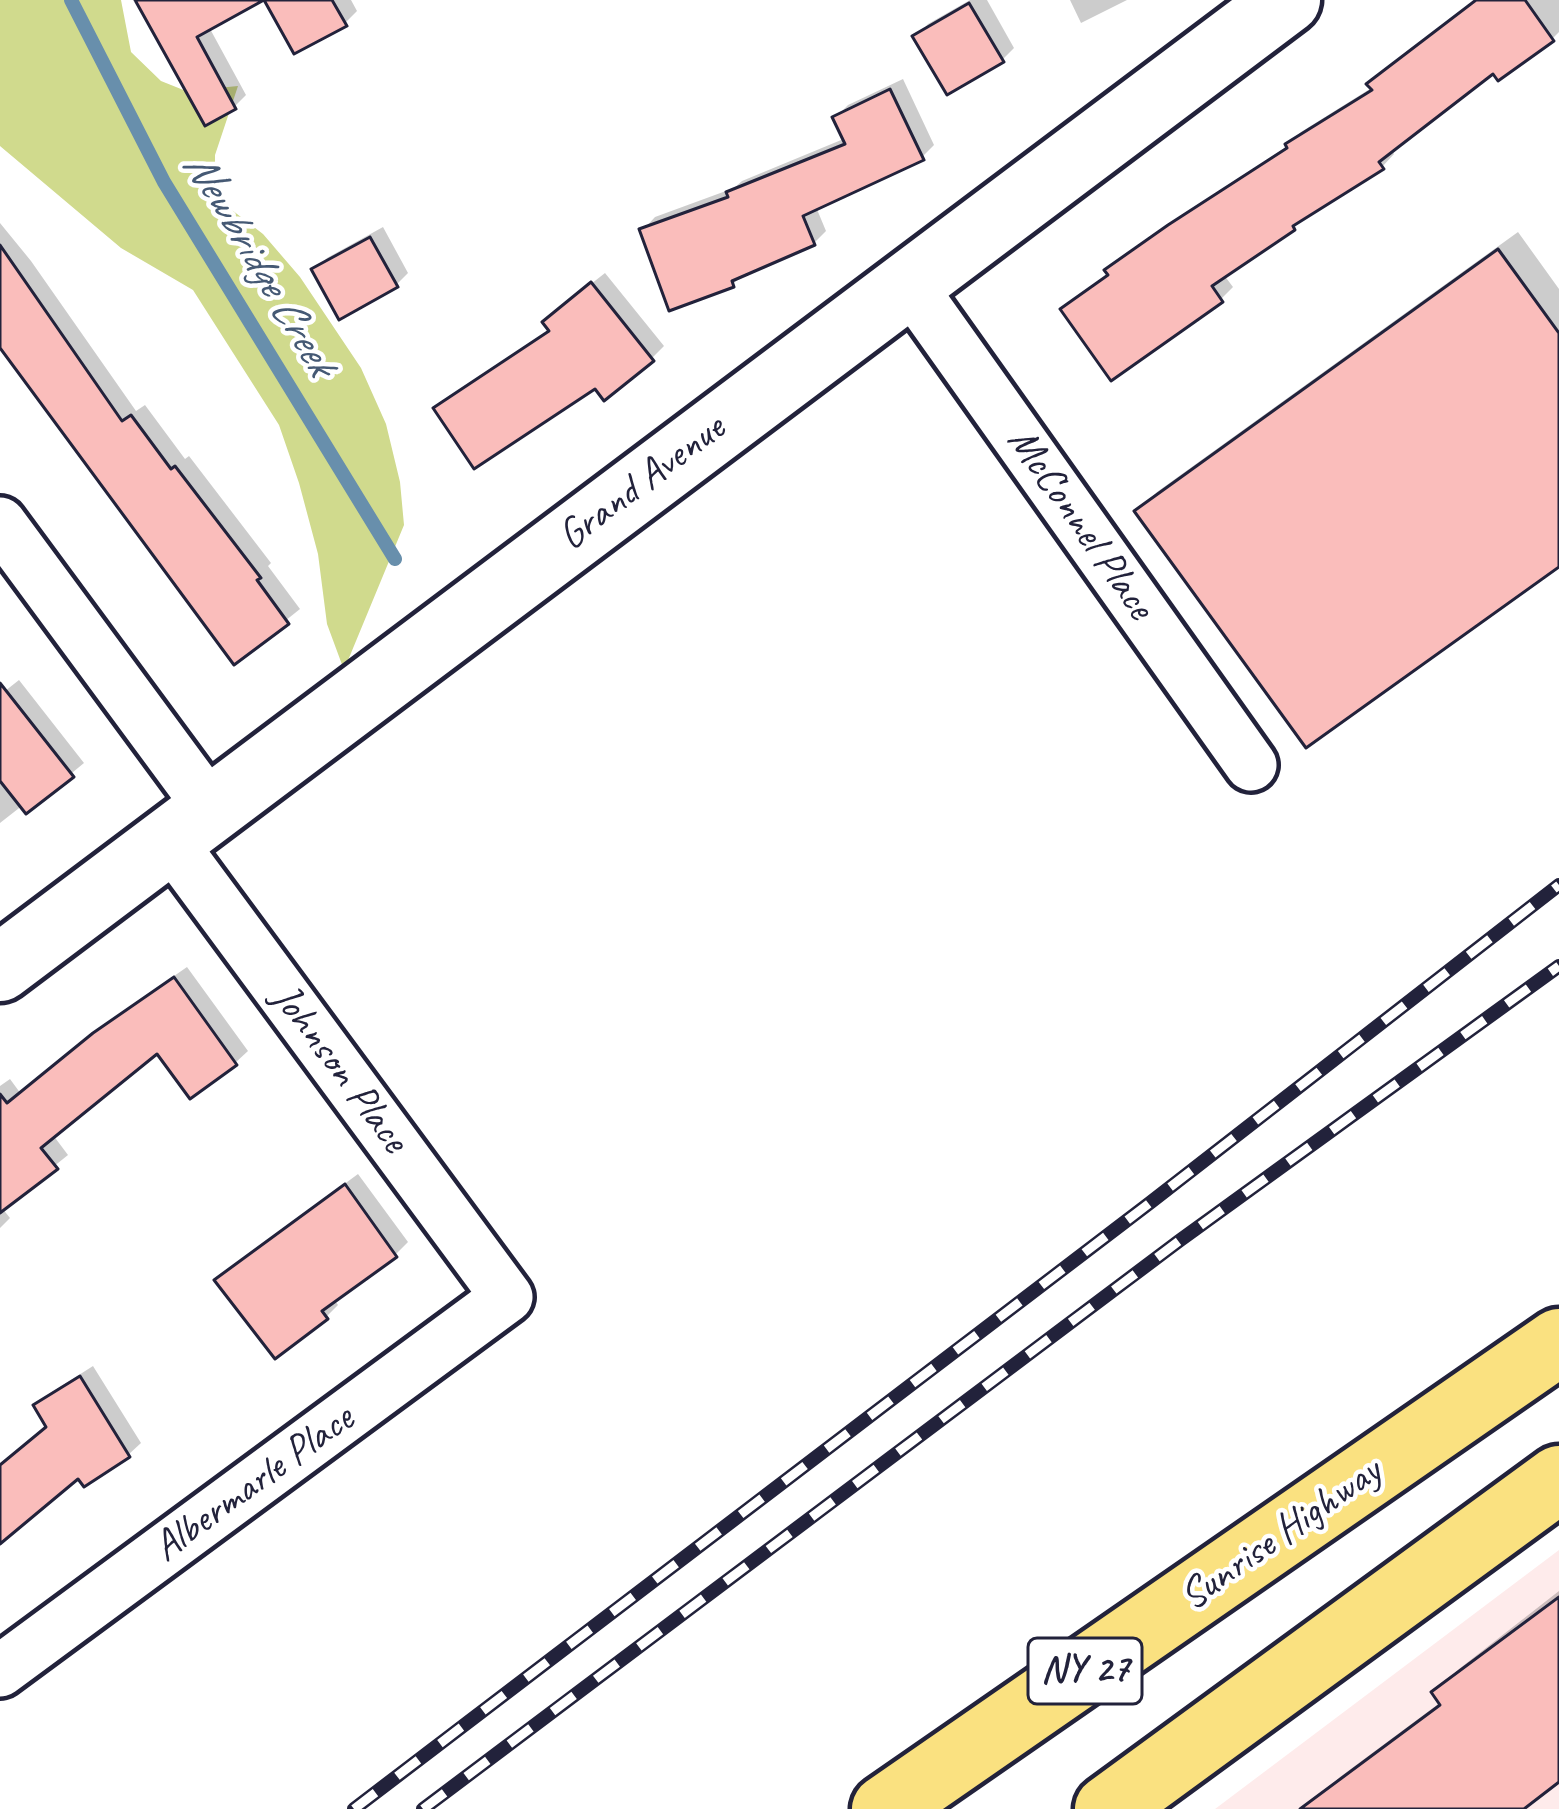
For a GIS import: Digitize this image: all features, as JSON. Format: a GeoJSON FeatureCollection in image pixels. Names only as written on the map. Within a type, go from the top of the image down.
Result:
{"type":"FeatureCollection","features":[{"type":"Feature","properties":{"kind":"highway","name":"Sunrise Highway"},"geometry":{"type":"LineString","coordinates":[[885,1809],[1559,1342]]}},
{"type":"Feature","properties":{"kind":"highway"},"geometry":{"type":"LineString","coordinates":[[1108,1809],[1559,1479]]}},
{"type":"Feature","properties":{"kind":"street","name":"Grand Avenue"},"geometry":{"type":"LineString","coordinates":[[0,968],[1287,0]]}},
{"type":"Feature","properties":{"kind":"street","name":"McConnel Place"},"geometry":{"type":"LineString","coordinates":[[910,284],[1251,765]]}},
{"type":"Feature","properties":{"kind":"street","name":"Johnson Place"},"geometry":{"type":"LineString","coordinates":[[0,523],[191,825],[508,1297]]}},
{"type":"Feature","properties":{"kind":"street","name":"Albermarle Place"},"geometry":{"type":"LineString","coordinates":[[0,1671],[508,1297]]}},
{"type":"Feature","properties":{"kind":"shaded area"},"geometry":{"type":"Polygon","coordinates":[[[1559,1550],[1559,1809],[1215,1809],[1559,1550]]]}},
{"type":"Feature","properties":{"kind":"green space"},"geometry":{"type":"Polygon","coordinates":[[[0,0],[121,0],[131,52],[161,81],[186,91],[238,86],[215,155],[215,197],[263,234],[300,277],[361,368],[386,424],[400,482],[404,525],[344,670],[327,624],[318,554],[279,425],[193,290],[121,248],[0,146],[0,0]]]}},
{"type":"Feature","properties":{"kind":"building"},"geometry":{"type":"Polygon","coordinates":[[[135,0],[264,0],[197,37],[236,109],[205,126],[135,0]]]}},
{"type":"Feature","properties":{"kind":"building"},"geometry":{"type":"Polygon","coordinates":[[[264,0],[332,0],[347,26],[294,54],[264,0]]]}},
{"type":"Feature","properties":{"kind":"building"},"geometry":{"type":"Polygon","coordinates":[[[1476,0],[1525,0],[1554,41],[1498,81],[1493,74],[1379,162],[1384,169],[1293,226],[1295,230],[1212,286],[1223,302],[1111,381],[1060,309],[1108,275],[1104,270],[1168,225],[1372,90],[1366,84],[1476,0]]]}},
{"type":"Feature","properties":{"kind":"building"},"geometry":{"type":"Polygon","coordinates":[[[969,3],[1004,62],[947,95],[912,36],[969,3]]]}},
{"type":"Feature","properties":{"kind":"building"},"geometry":{"type":"Polygon","coordinates":[[[890,89],[924,160],[803,216],[815,245],[732,281],[734,287],[669,311],[639,229],[728,197],[726,192],[845,144],[832,117],[890,89]]]}},
{"type":"Feature","properties":{"kind":"building"},"geometry":{"type":"Polygon","coordinates":[[[370,237],[398,287],[339,320],[311,269],[370,237]]]}},
{"type":"Feature","properties":{"kind":"building"},"geometry":{"type":"Polygon","coordinates":[[[0,245],[122,421],[131,415],[171,469],[175,466],[261,578],[257,580],[289,624],[234,665],[0,348],[0,245]]]}},
{"type":"Feature","properties":{"kind":"building"},"geometry":{"type":"Polygon","coordinates":[[[1498,249],[1559,333],[1559,567],[1306,748],[1134,511],[1498,249]]]}},
{"type":"Feature","properties":{"kind":"building"},"geometry":{"type":"Polygon","coordinates":[[[591,282],[654,361],[604,401],[595,389],[474,469],[433,408],[549,331],[542,322],[591,282]]]}},
{"type":"Feature","properties":{"kind":"building"},"geometry":{"type":"Polygon","coordinates":[[[0,683],[74,777],[26,814],[0,781],[0,683]]]}},
{"type":"Feature","properties":{"kind":"building"},"geometry":{"type":"Polygon","coordinates":[[[174,977],[237,1065],[190,1099],[157,1054],[41,1148],[58,1169],[0,1213],[0,1094],[7,1103],[93,1033],[174,977]]]}},
{"type":"Feature","properties":{"kind":"building"},"geometry":{"type":"Polygon","coordinates":[[[345,1184],[397,1257],[322,1311],[328,1319],[275,1359],[214,1280],[345,1184]]]}},
{"type":"Feature","properties":{"kind":"building"},"geometry":{"type":"Polygon","coordinates":[[[80,1376],[130,1457],[84,1487],[78,1479],[0,1544],[0,1465],[46,1427],[33,1405],[80,1376]]]}},
{"type":"Feature","properties":{"kind":"building"},"geometry":{"type":"Polygon","coordinates":[[[1559,1597],[1559,1782],[1524,1809],[1300,1809],[1440,1705],[1431,1692],[1559,1597]]]}},
{"type":"Feature","properties":{"kind":"waterway","name":"Newbridge Creek"},"geometry":{"type":"LineString","coordinates":[[71,0],[164,182],[395,559]]}},
{"type":"Feature","properties":{"kind":"railway"},"geometry":{"type":"LineString","coordinates":[[354,1809],[1559,885]]}},
{"type":"Feature","properties":{"kind":"railway"},"geometry":{"type":"LineString","coordinates":[[423,1809],[1179,1241],[1559,966]]}}]}
